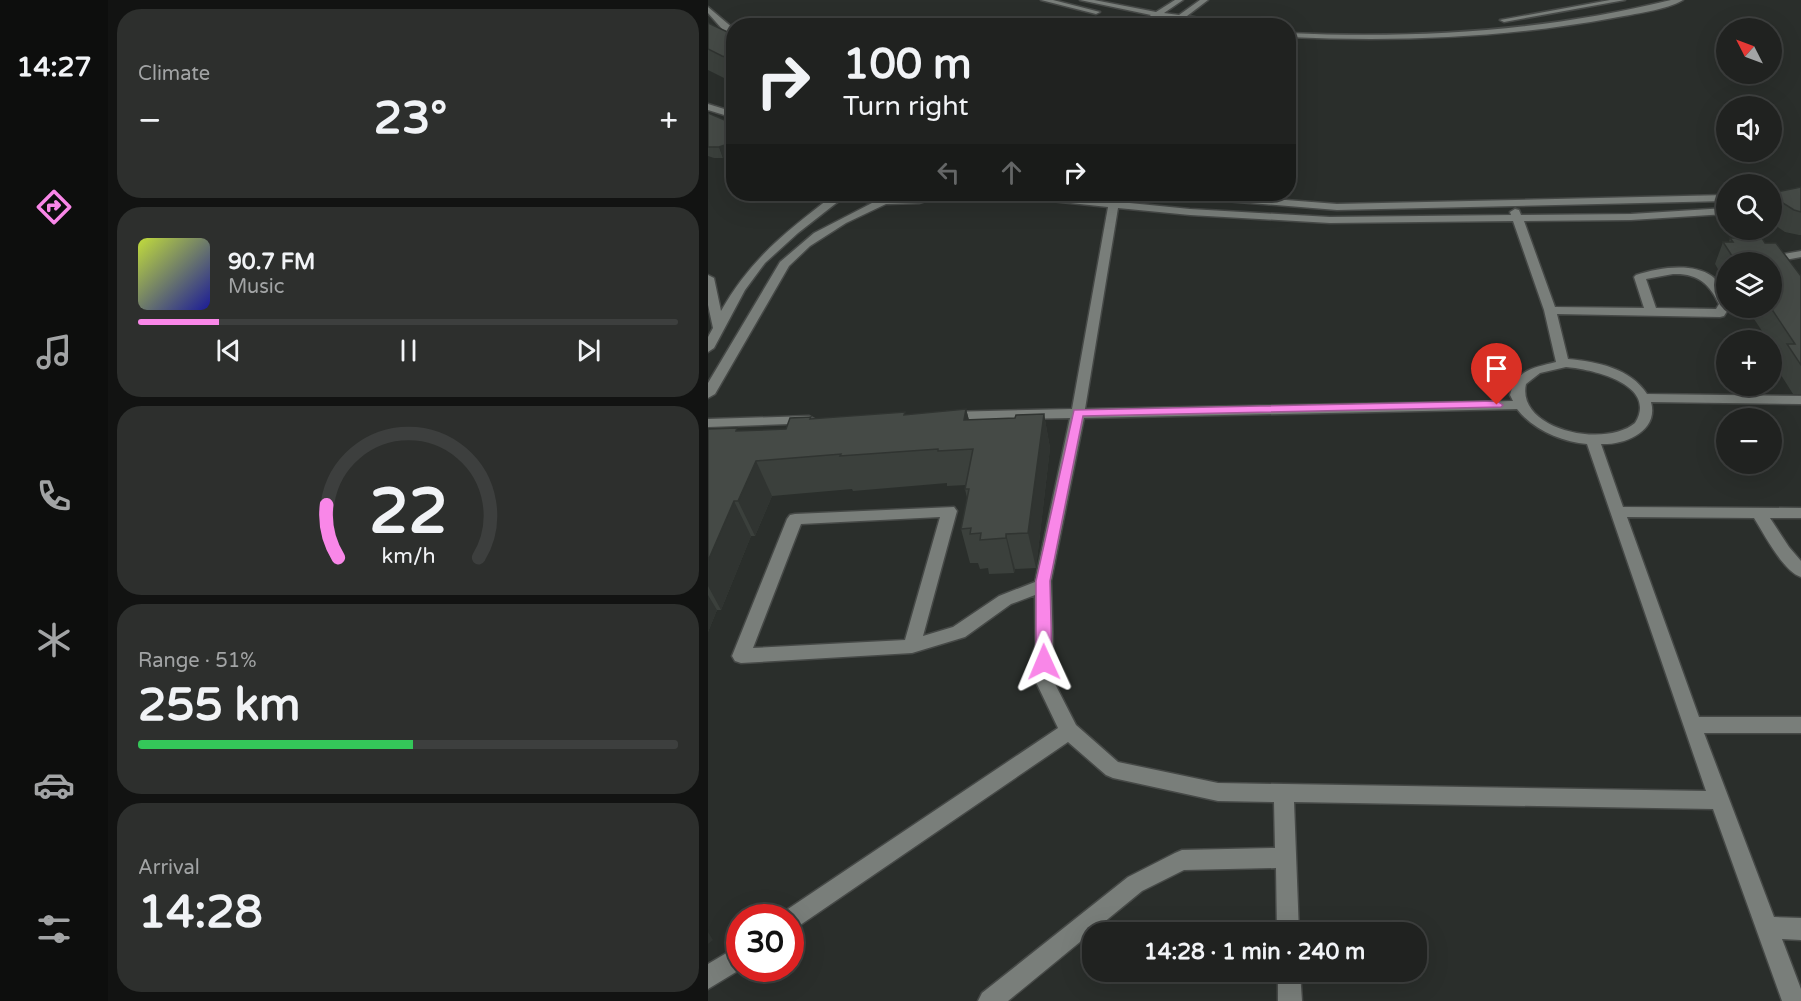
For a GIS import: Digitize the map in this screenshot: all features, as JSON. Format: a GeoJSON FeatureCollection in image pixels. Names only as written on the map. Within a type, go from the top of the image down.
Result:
{"type":"FeatureCollection","features":[{"type":"Feature","properties":{"kind":"street"},"geometry":{"type":"LineString","coordinates":[[1044,0],[1101,14]]}},
{"type":"Feature","properties":{"kind":"street"},"geometry":{"type":"LineString","coordinates":[[1083,0],[1171,18]]}},
{"type":"Feature","properties":{"kind":"street"},"geometry":{"type":"LineString","coordinates":[[1150,18],[1180,0]]}},
{"type":"Feature","properties":{"kind":"street"},"geometry":{"type":"LineString","coordinates":[[1184,18],[1205,0]]}},
{"type":"Feature","properties":{"kind":"street"},"geometry":{"type":"LineString","coordinates":[[1492,22],[1622,0]]}},
{"type":"Feature","properties":{"kind":"street"},"geometry":{"type":"LineString","coordinates":[[1296,36],[1345,39],[1485,33],[1578,21],[1680,0]]}},
{"type":"Feature","properties":{"kind":"street"},"geometry":{"type":"LineString","coordinates":[[708,9],[726,28]]}},
{"type":"Feature","properties":{"kind":"street"},"geometry":{"type":"LineString","coordinates":[[1296,28],[1412,28]]}},
{"type":"Feature","properties":{"kind":"street"},"geometry":{"type":"LineString","coordinates":[[708,106],[726,112]]}},
{"type":"Feature","properties":{"kind":"street"},"geometry":{"type":"LineString","coordinates":[[708,116],[726,122]]}},
{"type":"Feature","properties":{"kind":"street"},"geometry":{"type":"LineString","coordinates":[[1263,201],[1337,207],[1511,205],[1716,198]]}},
{"type":"Feature","properties":{"kind":"street"},"geometry":{"type":"LineString","coordinates":[[708,348],[753,270],[772,250],[834,201]]}},
{"type":"Feature","properties":{"kind":"street"},"geometry":{"type":"LineString","coordinates":[[875,201],[909,201]]}},
{"type":"Feature","properties":{"kind":"street"},"geometry":{"type":"LineString","coordinates":[[1092,201],[1191,212],[1330,220],[1631,217],[1716,212]]}},
{"type":"Feature","properties":{"kind":"street"},"geometry":{"type":"LineString","coordinates":[[708,394],[784,264],[799,248],[835,223],[883,202]]}},
{"type":"Feature","properties":{"kind":"street"},"geometry":{"type":"LineString","coordinates":[[1114,203],[1078,412],[1043,585],[1045,681],[1069,730],[1113,770],[1218,792],[1721,800]]}},
{"type":"Feature","properties":{"kind":"street"},"geometry":{"type":"LineString","coordinates":[[1511,205],[1550,309],[1563,363]]}},
{"type":"Feature","properties":{"kind":"street"},"geometry":{"type":"LineString","coordinates":[[1801,254],[1773,259],[1801,295]]}},
{"type":"Feature","properties":{"kind":"street"},"geometry":{"type":"LineString","coordinates":[[1550,309],[1720,313],[1725,304],[1712,282],[1703,275],[1664,271],[1640,277],[1651,311]]}},
{"type":"Feature","properties":{"kind":"street"},"geometry":{"type":"LineString","coordinates":[[708,278],[719,328]]}},
{"type":"Feature","properties":{"kind":"street"},"geometry":{"type":"LineString","coordinates":[[1563,363],[1608,370],[1640,391],[1643,398],[1647,404],[1647,416],[1641,427],[1628,436],[1593,441],[1547,429],[1531,418],[1520,405],[1517,393],[1521,381],[1531,372],[1547,365],[1563,363]]}},
{"type":"Feature","properties":{"kind":"street"},"geometry":{"type":"LineString","coordinates":[[1643,398],[1801,400]]}},
{"type":"Feature","properties":{"kind":"street"},"geometry":{"type":"LineString","coordinates":[[935,417],[1078,412],[1520,405]]}},
{"type":"Feature","properties":{"kind":"street"},"geometry":{"type":"LineString","coordinates":[[708,423],[827,420]]}},
{"type":"Feature","properties":{"kind":"street"},"geometry":{"type":"LineString","coordinates":[[1593,441],[1692,725],[1794,1001]]}},
{"type":"Feature","properties":{"kind":"street"},"geometry":{"type":"LineString","coordinates":[[912,646],[949,511],[795,519],[741,656],[912,646],[959,632],[1005,600],[1043,585]]}},
{"type":"Feature","properties":{"kind":"street"},"geometry":{"type":"LineString","coordinates":[[1617,512],[1801,513]]}},
{"type":"Feature","properties":{"kind":"street"},"geometry":{"type":"LineString","coordinates":[[1759,513],[1783,551],[1801,571]]}},
{"type":"Feature","properties":{"kind":"street"},"geometry":{"type":"LineString","coordinates":[[1692,725],[1801,725]]}},
{"type":"Feature","properties":{"kind":"street"},"geometry":{"type":"LineString","coordinates":[[804,911],[1069,730]]}},
{"type":"Feature","properties":{"kind":"street"},"geometry":{"type":"LineString","coordinates":[[1284,792],[1288,922]]}},
{"type":"Feature","properties":{"kind":"street"},"geometry":{"type":"LineString","coordinates":[[990,1001],[1135,884],[1182,860],[1286,858]]}},
{"type":"Feature","properties":{"kind":"street"},"geometry":{"type":"LineString","coordinates":[[1767,928],[1801,929]]}},
{"type":"Feature","properties":{"kind":"street"},"geometry":{"type":"LineString","coordinates":[[708,978],[726,966]]}},
{"type":"Feature","properties":{"kind":"street"},"geometry":{"type":"LineString","coordinates":[[1289,982],[1290,1001]]}},
{"type":"Feature","properties":{"kind":"building"},"geometry":{"type":"Polygon","coordinates":[[[708,23],[726,31],[726,57],[708,49],[708,23]]]}},
{"type":"Feature","properties":{"kind":"building"},"geometry":{"type":"Polygon","coordinates":[[[708,113],[726,121],[726,145],[708,147],[708,113]]]}},
{"type":"Feature","properties":{"kind":"building"},"geometry":{"type":"Polygon","coordinates":[[[1801,187],[1801,212],[1782,202],[1782,191],[1801,187]]]}},
{"type":"Feature","properties":{"kind":"building"},"geometry":{"type":"Polygon","coordinates":[[[1732,240],[1763,240],[1765,243],[1776,243],[1801,276],[1801,365],[1787,344],[1795,344],[1778,318],[1782,318],[1782,252],[1730,252],[1723,242],[1733,242],[1732,240]]]}},
{"type":"Feature","properties":{"kind":"building"},"geometry":{"type":"Polygon","coordinates":[[[966,409],[964,420],[1015,418],[1016,415],[1044,414],[1028,533],[1006,534],[1006,538],[980,540],[981,533],[970,534],[971,528],[961,529],[969,489],[965,489],[973,449],[938,451],[938,449],[840,456],[841,454],[756,461],[738,501],[734,501],[708,561],[708,429],[737,428],[736,431],[786,429],[790,418],[811,417],[810,419],[905,412],[904,415],[966,409]]]}},
{"type":"Feature","properties":{"kind":"route"},"geometry":{"type":"LineString","coordinates":[[1044,662],[1043,581],[1078,412],[1497,405]]}}]}
